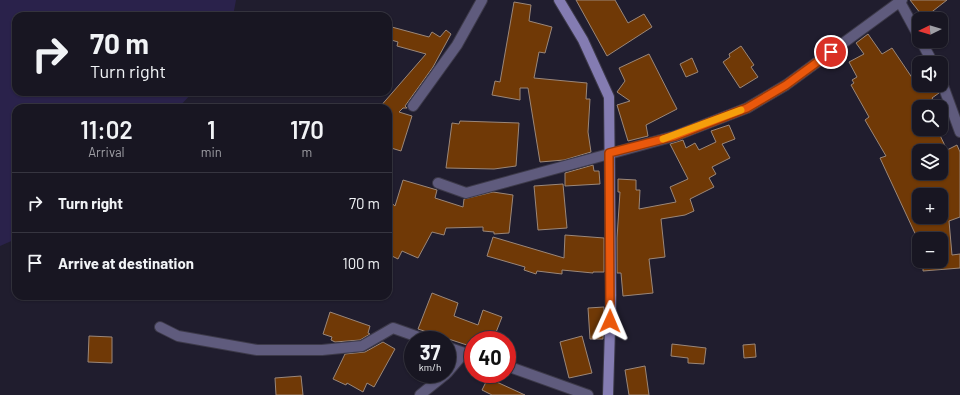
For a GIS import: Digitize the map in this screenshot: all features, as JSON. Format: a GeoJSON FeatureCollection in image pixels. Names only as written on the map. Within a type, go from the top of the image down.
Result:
{"type":"FeatureCollection","features":[{"type":"Feature","properties":{"kind":"street"},"geometry":{"type":"LineString","coordinates":[[413,106],[457,45],[482,0]]}},
{"type":"Feature","properties":{"kind":"street"},"geometry":{"type":"LineString","coordinates":[[559,0],[583,40],[610,98],[609,153],[611,295],[608,395]]}},
{"type":"Feature","properties":{"kind":"street"},"geometry":{"type":"LineString","coordinates":[[438,184],[466,193],[675,136],[747,108],[786,85],[901,1],[912,23]]}},
{"type":"Feature","properties":{"kind":"street"},"geometry":{"type":"LineString","coordinates":[[945,92],[960,132]]}},
{"type":"Feature","properties":{"kind":"street"},"geometry":{"type":"LineString","coordinates":[[160,327],[178,336],[258,350],[322,350],[362,346],[393,328],[404,332]]}},
{"type":"Feature","properties":{"kind":"street"},"geometry":{"type":"LineString","coordinates":[[456,365],[464,358]]}},
{"type":"Feature","properties":{"kind":"street"},"geometry":{"type":"LineString","coordinates":[[516,369],[588,395]]}},
{"type":"Feature","properties":{"kind":"street"},"geometry":{"type":"LineString","coordinates":[[420,395],[435,383]]}},
{"type":"Feature","properties":{"kind":"shaded area"},"geometry":{"type":"Polygon","coordinates":[[[0,0],[236,0],[234,12],[12,12],[12,96],[189,96],[182,104],[12,104],[12,241],[0,246],[0,0]]]}},
{"type":"Feature","properties":{"kind":"building"},"geometry":{"type":"Polygon","coordinates":[[[576,0],[615,0],[628,23],[644,14],[652,27],[607,56],[576,0]]]}},
{"type":"Feature","properties":{"kind":"building"},"geometry":{"type":"Polygon","coordinates":[[[910,0],[947,0],[932,12],[919,12],[910,0]]]}},
{"type":"Feature","properties":{"kind":"building"},"geometry":{"type":"Polygon","coordinates":[[[514,2],[531,5],[529,21],[552,27],[545,53],[539,52],[534,78],[587,83],[586,99],[590,99],[588,132],[591,152],[564,160],[540,162],[528,88],[520,88],[520,100],[492,95],[495,81],[500,82],[514,2]]]}},
{"type":"Feature","properties":{"kind":"building"},"geometry":{"type":"Polygon","coordinates":[[[392,27],[429,37],[432,32],[440,37],[446,30],[451,34],[433,67],[405,106],[407,108],[403,108],[399,112],[412,116],[401,151],[392,148],[392,104],[382,104],[389,96],[392,96],[392,93],[426,54],[397,46],[398,42],[392,40],[392,27]]]}},
{"type":"Feature","properties":{"kind":"building"},"geometry":{"type":"Polygon","coordinates":[[[868,34],[882,54],[892,48],[912,78],[912,92],[939,92],[932,98],[933,100],[912,100],[912,136],[940,136],[944,144],[912,144],[912,180],[948,180],[948,150],[957,145],[960,152],[960,217],[949,221],[952,255],[960,254],[960,268],[923,271],[923,268],[948,268],[948,232],[914,232],[880,158],[886,156],[865,120],[869,117],[851,85],[854,83],[852,80],[857,77],[849,62],[864,54],[856,43],[868,34]]]}},
{"type":"Feature","properties":{"kind":"building"},"geometry":{"type":"Polygon","coordinates":[[[741,46],[754,65],[751,67],[758,77],[740,88],[723,62],[730,57],[729,54],[741,46]]]}},
{"type":"Feature","properties":{"kind":"building"},"geometry":{"type":"Polygon","coordinates":[[[649,54],[677,109],[646,125],[648,136],[628,141],[617,105],[630,101],[617,92],[625,81],[619,68],[649,54]]]}},
{"type":"Feature","properties":{"kind":"building"},"geometry":{"type":"Polygon","coordinates":[[[692,58],[698,72],[686,77],[680,64],[692,58]]]}},
{"type":"Feature","properties":{"kind":"building"},"geometry":{"type":"Polygon","coordinates":[[[460,121],[519,123],[516,166],[494,169],[446,168],[452,123],[459,124],[460,121]]]}},
{"type":"Feature","properties":{"kind":"building"},"geometry":{"type":"Polygon","coordinates":[[[729,125],[735,139],[722,144],[730,158],[712,167],[716,174],[709,178],[714,187],[690,199],[694,211],[685,215],[661,219],[665,257],[649,259],[653,293],[623,296],[621,273],[617,273],[617,238],[620,192],[618,192],[618,179],[636,180],[636,190],[640,190],[639,209],[676,202],[670,187],[688,179],[670,144],[683,140],[686,148],[695,143],[699,150],[716,142],[711,131],[729,125]]]}},
{"type":"Feature","properties":{"kind":"building"},"geometry":{"type":"Polygon","coordinates":[[[593,165],[594,171],[599,171],[600,184],[565,186],[565,173],[593,165]]]}},
{"type":"Feature","properties":{"kind":"building"},"geometry":{"type":"Polygon","coordinates":[[[403,180],[437,190],[435,198],[463,207],[464,199],[493,192],[513,195],[509,233],[494,234],[494,232],[483,231],[483,227],[446,228],[444,235],[432,232],[418,258],[402,251],[398,259],[392,256],[392,203],[395,206],[403,180]]]}},
{"type":"Feature","properties":{"kind":"building"},"geometry":{"type":"Polygon","coordinates":[[[563,184],[567,228],[538,230],[534,186],[563,184]]]}},
{"type":"Feature","properties":{"kind":"building"},"geometry":{"type":"Polygon","coordinates":[[[565,235],[604,238],[604,272],[593,273],[562,270],[562,274],[537,271],[536,274],[524,270],[525,267],[487,256],[493,237],[564,258],[565,235]]]}},
{"type":"Feature","properties":{"kind":"building"},"geometry":{"type":"Polygon","coordinates":[[[432,293],[458,303],[454,316],[478,325],[483,310],[502,317],[497,331],[464,331],[464,344],[456,341],[456,331],[424,331],[418,329],[432,293]]]}},
{"type":"Feature","properties":{"kind":"building"},"geometry":{"type":"Polygon","coordinates":[[[604,307],[603,339],[590,339],[588,308],[604,307]]]}},
{"type":"Feature","properties":{"kind":"building"},"geometry":{"type":"Polygon","coordinates":[[[330,312],[370,326],[368,333],[370,334],[360,340],[335,342],[331,340],[332,337],[323,334],[330,312]]]}},
{"type":"Feature","properties":{"kind":"building"},"geometry":{"type":"Polygon","coordinates":[[[89,336],[112,337],[112,363],[88,362],[89,336]]]}},
{"type":"Feature","properties":{"kind":"building"},"geometry":{"type":"Polygon","coordinates":[[[582,336],[592,373],[569,378],[560,342],[582,336]]]}},
{"type":"Feature","properties":{"kind":"building"},"geometry":{"type":"Polygon","coordinates":[[[383,342],[395,349],[374,387],[367,383],[363,392],[347,383],[346,385],[333,379],[345,354],[365,352],[383,342]]]}},
{"type":"Feature","properties":{"kind":"building"},"geometry":{"type":"Polygon","coordinates":[[[672,344],[706,348],[704,364],[688,363],[688,358],[671,356],[672,344]]]}},
{"type":"Feature","properties":{"kind":"building"},"geometry":{"type":"Polygon","coordinates":[[[755,344],[756,357],[744,358],[743,345],[755,344]]]}},
{"type":"Feature","properties":{"kind":"building"},"geometry":{"type":"Polygon","coordinates":[[[645,366],[649,395],[629,395],[625,370],[645,366]]]}},
{"type":"Feature","properties":{"kind":"building"},"geometry":{"type":"Polygon","coordinates":[[[301,376],[303,395],[276,395],[275,378],[301,376]]]}},
{"type":"Feature","properties":{"kind":"building"},"geometry":{"type":"Polygon","coordinates":[[[486,383],[499,383],[525,395],[492,395],[482,390],[486,383]]]}},
{"type":"Feature","properties":{"kind":"slow traffic"},"geometry":{"type":"LineString","coordinates":[[663,139],[675,136],[741,110]]}},
{"type":"Feature","properties":{"kind":"route"},"geometry":{"type":"LineString","coordinates":[[610,321],[609,153],[675,136],[747,108],[786,85],[831,52]]}}]}
